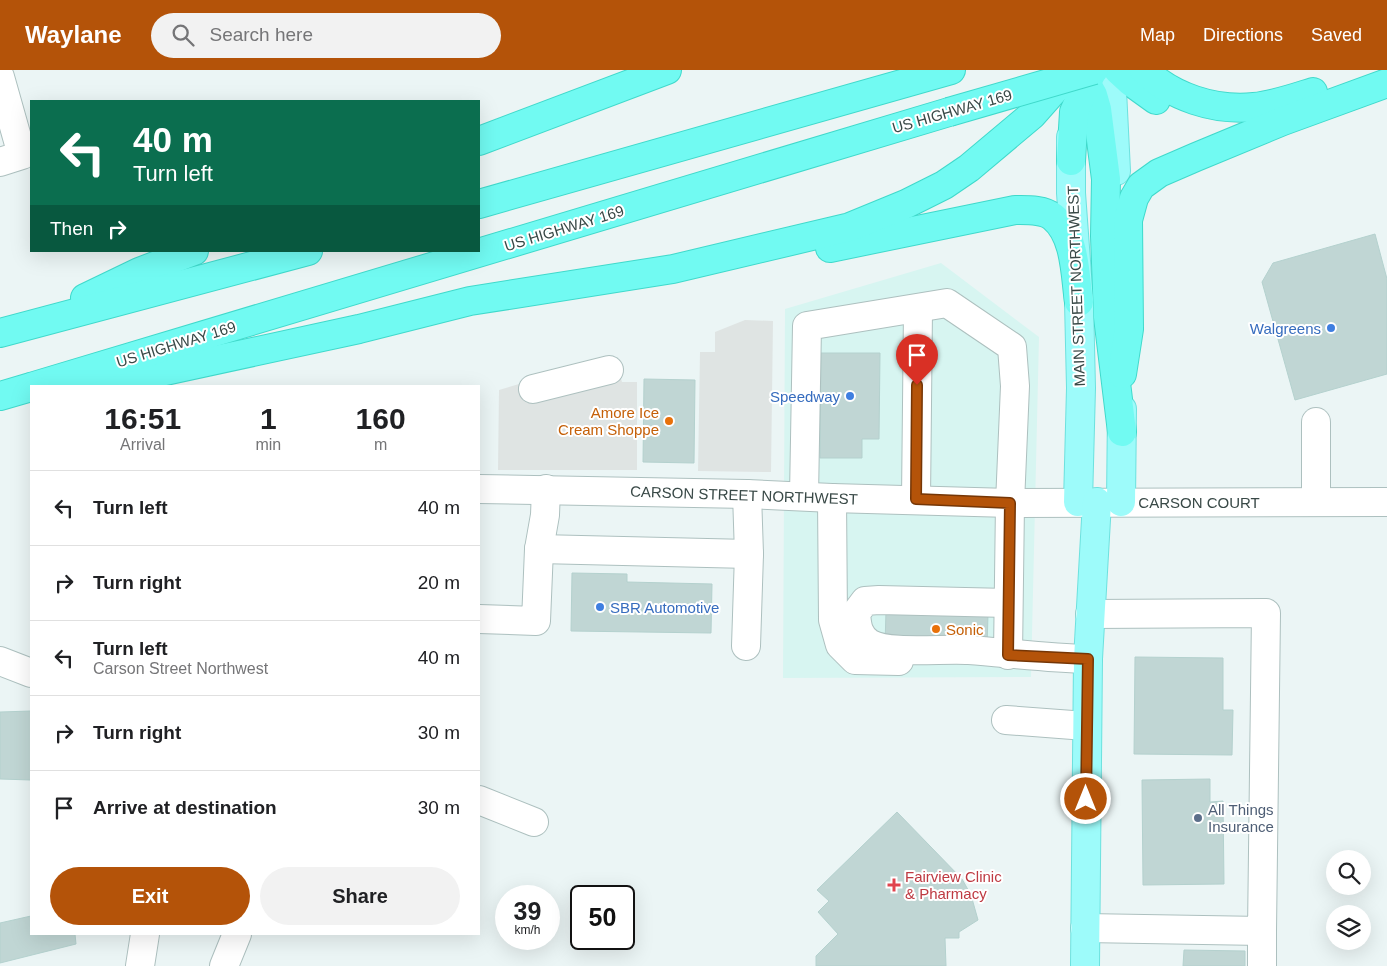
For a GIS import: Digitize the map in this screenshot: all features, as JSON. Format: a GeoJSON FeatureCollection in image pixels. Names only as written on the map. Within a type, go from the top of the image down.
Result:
{"type":"FeatureCollection","features":[{"type":"Feature","properties":{"kind":"highway"},"geometry":{"type":"LineString","coordinates":[[480,141],[667,70]]}},
{"type":"Feature","properties":{"kind":"highway"},"geometry":{"type":"LineString","coordinates":[[1118,70],[1161,104],[1190,116],[1230,124],[1283,121]]}},
{"type":"Feature","properties":{"kind":"highway"},"geometry":{"type":"LineString","coordinates":[[1144,70],[1165,87],[1186,98],[1220,105],[1252,107],[1280,102],[1382,70]]}},
{"type":"Feature","properties":{"kind":"highway"},"geometry":{"type":"LineString","coordinates":[[480,204],[946,72]]}},
{"type":"Feature","properties":{"kind":"highway"},"geometry":{"type":"LineString","coordinates":[[1071,161],[1074,112],[1082,72]]}},
{"type":"Feature","properties":{"kind":"highway"},"geometry":{"type":"LineString","coordinates":[[68,376],[128,379],[359,329],[470,301],[673,269],[850,227],[906,204],[944,185],[969,168],[1032,115],[1055,89],[1082,72]]}},
{"type":"Feature","properties":{"kind":"highway"},"geometry":{"type":"LineString","coordinates":[[1082,72],[1097,109],[1106,178],[1105,236],[1108,317],[1122,432]]}},
{"type":"Feature","properties":{"kind":"highway","name":"US HIGHWAY 169"},"geometry":{"type":"LineString","coordinates":[[39,385],[1082,72]]}},
{"type":"Feature","properties":{"kind":"highway"},"geometry":{"type":"LineString","coordinates":[[1122,374],[1129,329],[1128,220],[1134,198],[1141,186],[1159,173],[1283,121],[1387,82]]}},
{"type":"Feature","properties":{"kind":"highway"},"geometry":{"type":"LineString","coordinates":[[673,269],[713,268],[775,258],[1015,210],[1034,210],[1052,216],[1064,231],[1072,250],[1079,302]]}},
{"type":"Feature","properties":{"kind":"highway"},"geometry":{"type":"LineString","coordinates":[[12,330],[139,272],[191,252]]}},
{"type":"Feature","properties":{"kind":"highway"},"geometry":{"type":"LineString","coordinates":[[12,330],[304,252]]}},
{"type":"Feature","properties":{"kind":"highway","name":"US HIGHWAY 169"},"geometry":{"type":"LineString","coordinates":[[0,396],[30,388]]}},
{"type":"Feature","properties":{"kind":"main road","name":"MAIN STREET NORTHWEST"},"geometry":{"type":"LineString","coordinates":[[1085,966],[1086,726],[1090,614],[1099,502],[1122,432],[1122,374],[1112,70]]}},
{"type":"Feature","properties":{"kind":"main road","name":"MAIN STREET NORTHWEST"},"geometry":{"type":"LineString","coordinates":[[1071,161],[1071,193],[1079,302],[1080,388],[1099,502]]}},
{"type":"Feature","properties":{"kind":"street"},"geometry":{"type":"LineString","coordinates":[[0,77],[22,155],[0,162]]}},
{"type":"Feature","properties":{"kind":"street"},"geometry":{"type":"LineString","coordinates":[[804,496],[807,326],[946,303],[1012,347],[1016,386],[1010,503],[1008,655]]}},
{"type":"Feature","properties":{"kind":"street"},"geometry":{"type":"LineString","coordinates":[[916,499],[918,309]]}},
{"type":"Feature","properties":{"kind":"street"},"geometry":{"type":"LineString","coordinates":[[533,389],[609,370]]}},
{"type":"Feature","properties":{"kind":"street"},"geometry":{"type":"LineString","coordinates":[[1316,422],[1316,502]]}},
{"type":"Feature","properties":{"kind":"street","name":"CARSON STREET NORTHWEST"},"geometry":{"type":"LineString","coordinates":[[480,488],[747,494],[1010,503]]}},
{"type":"Feature","properties":{"kind":"street"},"geometry":{"type":"LineString","coordinates":[[480,619],[536,621],[539,549],[545,515],[546,489]]}},
{"type":"Feature","properties":{"kind":"street"},"geometry":{"type":"LineString","coordinates":[[746,646],[749,554],[747,494]]}},
{"type":"Feature","properties":{"kind":"street"},"geometry":{"type":"LineString","coordinates":[[832,498],[832,620],[840,645],[855,660],[986,664],[1008,655]]}},
{"type":"Feature","properties":{"kind":"street","name":"CARSON COURT"},"geometry":{"type":"LineString","coordinates":[[1010,503],[1387,502]]}},
{"type":"Feature","properties":{"kind":"street"},"geometry":{"type":"LineString","coordinates":[[539,549],[749,554]]}},
{"type":"Feature","properties":{"kind":"street"},"geometry":{"type":"LineString","coordinates":[[1008,603],[865,601],[856,613],[858,632],[870,643],[886,649],[968,650],[1008,655],[1088,659]]}},
{"type":"Feature","properties":{"kind":"street"},"geometry":{"type":"LineString","coordinates":[[1090,614],[1266,613],[1262,966]]}},
{"type":"Feature","properties":{"kind":"street"},"geometry":{"type":"LineString","coordinates":[[0,661],[30,673]]}},
{"type":"Feature","properties":{"kind":"street"},"geometry":{"type":"LineString","coordinates":[[1006,720],[1086,726]]}},
{"type":"Feature","properties":{"kind":"street"},"geometry":{"type":"LineString","coordinates":[[480,800],[534,822]]}},
{"type":"Feature","properties":{"kind":"street"},"geometry":{"type":"LineString","coordinates":[[1085,928],[1262,931]]}},
{"type":"Feature","properties":{"kind":"street"},"geometry":{"type":"LineString","coordinates":[[140,966],[145,935]]}},
{"type":"Feature","properties":{"kind":"street"},"geometry":{"type":"LineString","coordinates":[[224,966],[237,935]]}},
{"type":"Feature","properties":{"kind":"shaded area"},"geometry":{"type":"Polygon","coordinates":[[[941,263],[1039,337],[1031,677],[783,678],[785,309],[941,263]]]}},
{"type":"Feature","properties":{"kind":"shaded area"},"geometry":{"type":"Polygon","coordinates":[[[745,320],[773,321],[771,472],[698,471],[700,352],[715,352],[715,332],[745,320]]]}},
{"type":"Feature","properties":{"kind":"shaded area"},"geometry":{"type":"Polygon","coordinates":[[[614,356],[622,382],[637,382],[637,470],[498,470],[499,390],[614,356]]]}},
{"type":"Feature","properties":{"kind":"building","name":"Walgreens"},"geometry":{"type":"Polygon","coordinates":[[[1375,234],[1387,279],[1387,374],[1295,400],[1262,282],[1273,263],[1375,234]]]}},
{"type":"Feature","properties":{"kind":"building","name":"Speedway"},"geometry":{"type":"Polygon","coordinates":[[[821,353],[880,353],[879,439],[862,439],[862,458],[820,458],[821,353]]]}},
{"type":"Feature","properties":{"kind":"building","name":"Amore Ice Cream Shoppe"},"geometry":{"type":"Polygon","coordinates":[[[644,379],[695,380],[694,463],[643,462],[644,379]]]}},
{"type":"Feature","properties":{"kind":"building"},"geometry":{"type":"Polygon","coordinates":[[[572,573],[627,574],[627,582],[712,584],[711,633],[571,631],[572,573]]]}},
{"type":"Feature","properties":{"kind":"building","name":"Sonic"},"geometry":{"type":"Polygon","coordinates":[[[886,611],[988,614],[987,647],[885,645],[886,611]]]}},
{"type":"Feature","properties":{"kind":"building"},"geometry":{"type":"Polygon","coordinates":[[[1135,657],[1223,658],[1223,710],[1233,710],[1232,755],[1134,754],[1135,657]]]}},
{"type":"Feature","properties":{"kind":"building"},"geometry":{"type":"Polygon","coordinates":[[[30,711],[30,780],[0,779],[0,712],[30,711]]]}},
{"type":"Feature","properties":{"kind":"building"},"geometry":{"type":"Polygon","coordinates":[[[1210,779],[1210,802],[1223,801],[1224,884],[1143,885],[1142,780],[1210,779]]]}},
{"type":"Feature","properties":{"kind":"building","name":"Fairview Clinic & Pharmacy"},"geometry":{"type":"Polygon","coordinates":[[[897,812],[962,879],[971,895],[978,920],[959,932],[959,938],[945,938],[946,966],[816,966],[816,956],[838,934],[818,912],[829,901],[817,890],[897,812]]]}},
{"type":"Feature","properties":{"kind":"building"},"geometry":{"type":"Polygon","coordinates":[[[30,916],[30,935],[75,935],[76,944],[0,963],[0,923],[30,916]]]}},
{"type":"Feature","properties":{"kind":"building"},"geometry":{"type":"Polygon","coordinates":[[[1184,950],[1245,951],[1245,966],[1183,966],[1184,950]]]}},
{"type":"Feature","properties":{"kind":"place","name":"Walgreens"},"geometry":{"type":"Point","coordinates":[1331,328]}},
{"type":"Feature","properties":{"kind":"place","name":"Speedway"},"geometry":{"type":"Point","coordinates":[850,396]}},
{"type":"Feature","properties":{"kind":"place","name":"Amore Ice Cream Shoppe"},"geometry":{"type":"Point","coordinates":[669,421]}},
{"type":"Feature","properties":{"kind":"place","name":"SBR Automotive"},"geometry":{"type":"Point","coordinates":[600,607]}},
{"type":"Feature","properties":{"kind":"place","name":"Sonic"},"geometry":{"type":"Point","coordinates":[936,629]}},
{"type":"Feature","properties":{"kind":"place","name":"All Things Insurance"},"geometry":{"type":"Point","coordinates":[1198,818]}},
{"type":"Feature","properties":{"kind":"place","name":"Fairview Clinic & Pharmacy"},"geometry":{"type":"Point","coordinates":[894,885]}},
{"type":"Feature","properties":{"kind":"route"},"geometry":{"type":"LineString","coordinates":[[917,385],[916,499],[1010,503],[1008,655],[1088,659],[1086,799]]}}]}
